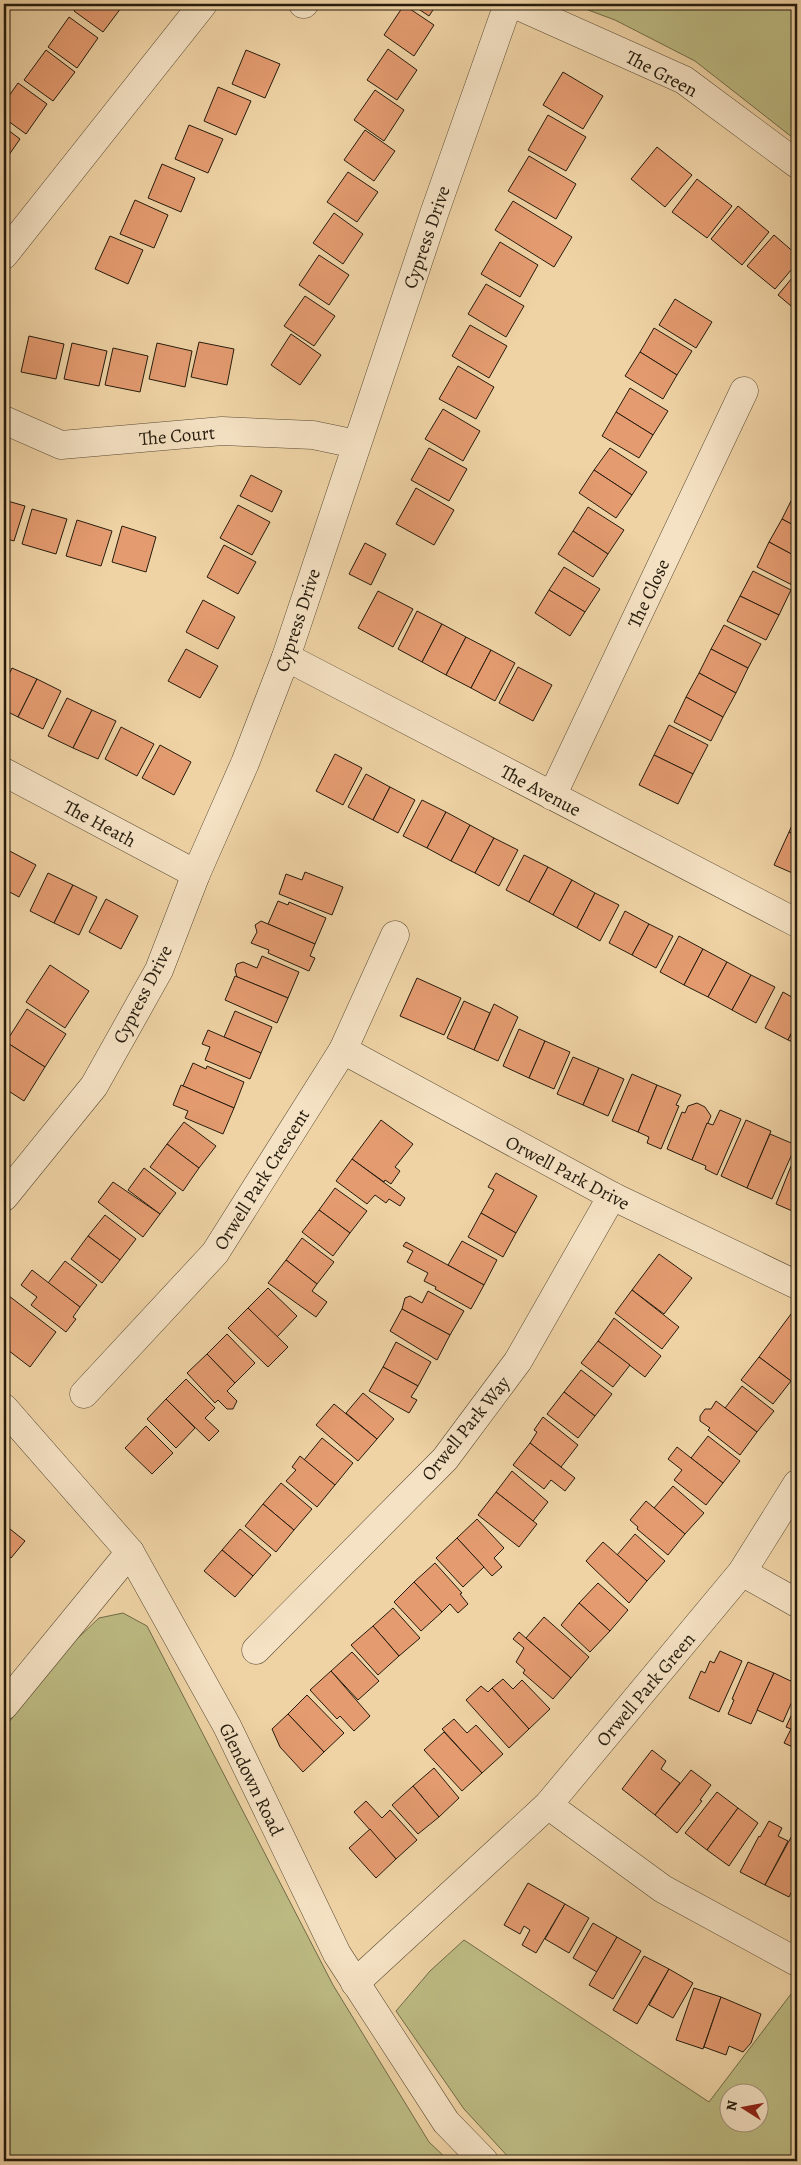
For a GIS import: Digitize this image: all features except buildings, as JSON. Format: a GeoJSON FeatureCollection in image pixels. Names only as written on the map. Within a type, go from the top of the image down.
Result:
{"type":"FeatureCollection","features":[{"type":"Feature","properties":{"kind":"street"},"geometry":{"type":"LineString","coordinates":[[4,255],[203,4]]}},
{"type":"Feature","properties":{"kind":"street","name":"Cypress Drive"},"geometry":{"type":"LineString","coordinates":[[4,1197],[94,1086],[158,970],[196,874],[245,763],[286,656],[356,444],[508,4]]}},
{"type":"Feature","properties":{"kind":"street","name":"The Green"},"geometry":{"type":"LineString","coordinates":[[514,4],[684,80],[797,164]]}},
{"type":"Feature","properties":{"kind":"street","name":"The Close"},"geometry":{"type":"LineString","coordinates":[[552,796],[744,391]]}},
{"type":"Feature","properties":{"kind":"street","name":"The Court"},"geometry":{"type":"LineString","coordinates":[[4,420],[61,446],[222,431],[313,435],[356,444]]}},
{"type":"Feature","properties":{"kind":"street","name":"The Avenue"},"geometry":{"type":"LineString","coordinates":[[286,656],[797,923]]}},
{"type":"Feature","properties":{"kind":"street","name":"The Heath"},"geometry":{"type":"LineString","coordinates":[[4,772],[196,874]]}},
{"type":"Feature","properties":{"kind":"street","name":"Orwell Park Crescent"},"geometry":{"type":"LineString","coordinates":[[84,1394],[215,1253],[343,1050],[396,935]]}},
{"type":"Feature","properties":{"kind":"street","name":"Orwell Park Drive"},"geometry":{"type":"LineString","coordinates":[[343,1050],[612,1196],[797,1284]]}},
{"type":"Feature","properties":{"kind":"street","name":"Orwell Park Way"},"geometry":{"type":"LineString","coordinates":[[256,1650],[445,1459],[518,1360],[612,1196]]}},
{"type":"Feature","properties":{"kind":"street","name":"Glendown Road"},"geometry":{"type":"LineString","coordinates":[[4,1408],[130,1552],[227,1726],[337,1954],[446,2122],[484,2161]]}},
{"type":"Feature","properties":{"kind":"street","name":"Orwell Park Green"},"geometry":{"type":"LineString","coordinates":[[355,1983],[548,1805],[742,1572],[797,1484]]}},
{"type":"Feature","properties":{"kind":"street"},"geometry":{"type":"LineString","coordinates":[[4,1706],[130,1552]]}},
{"type":"Feature","properties":{"kind":"street"},"geometry":{"type":"LineString","coordinates":[[742,1572],[797,1603]]}},
{"type":"Feature","properties":{"kind":"street"},"geometry":{"type":"LineString","coordinates":[[548,1805],[663,1889],[797,1962]]}},
{"type":"Feature","properties":{"kind":"shaded area"},"geometry":{"type":"Polygon","coordinates":[[[572,4],[797,4],[797,141],[695,61],[615,20],[572,4]]]}},
{"type":"Feature","properties":{"kind":"shaded area"},"geometry":{"type":"Polygon","coordinates":[[[123,1613],[147,1626],[333,1985],[429,2142],[449,2161],[4,2161],[4,1729],[55,1660],[99,1618],[123,1613]]]}},
{"type":"Feature","properties":{"kind":"shaded area"},"geometry":{"type":"Polygon","coordinates":[[[464,1940],[709,2102],[718,2090],[718,2132],[768,2132],[768,2082],[724,2082],[791,1994],[797,1997],[797,2161],[512,2161],[464,2109],[396,2011],[430,1971],[464,1940]]]}}]}
